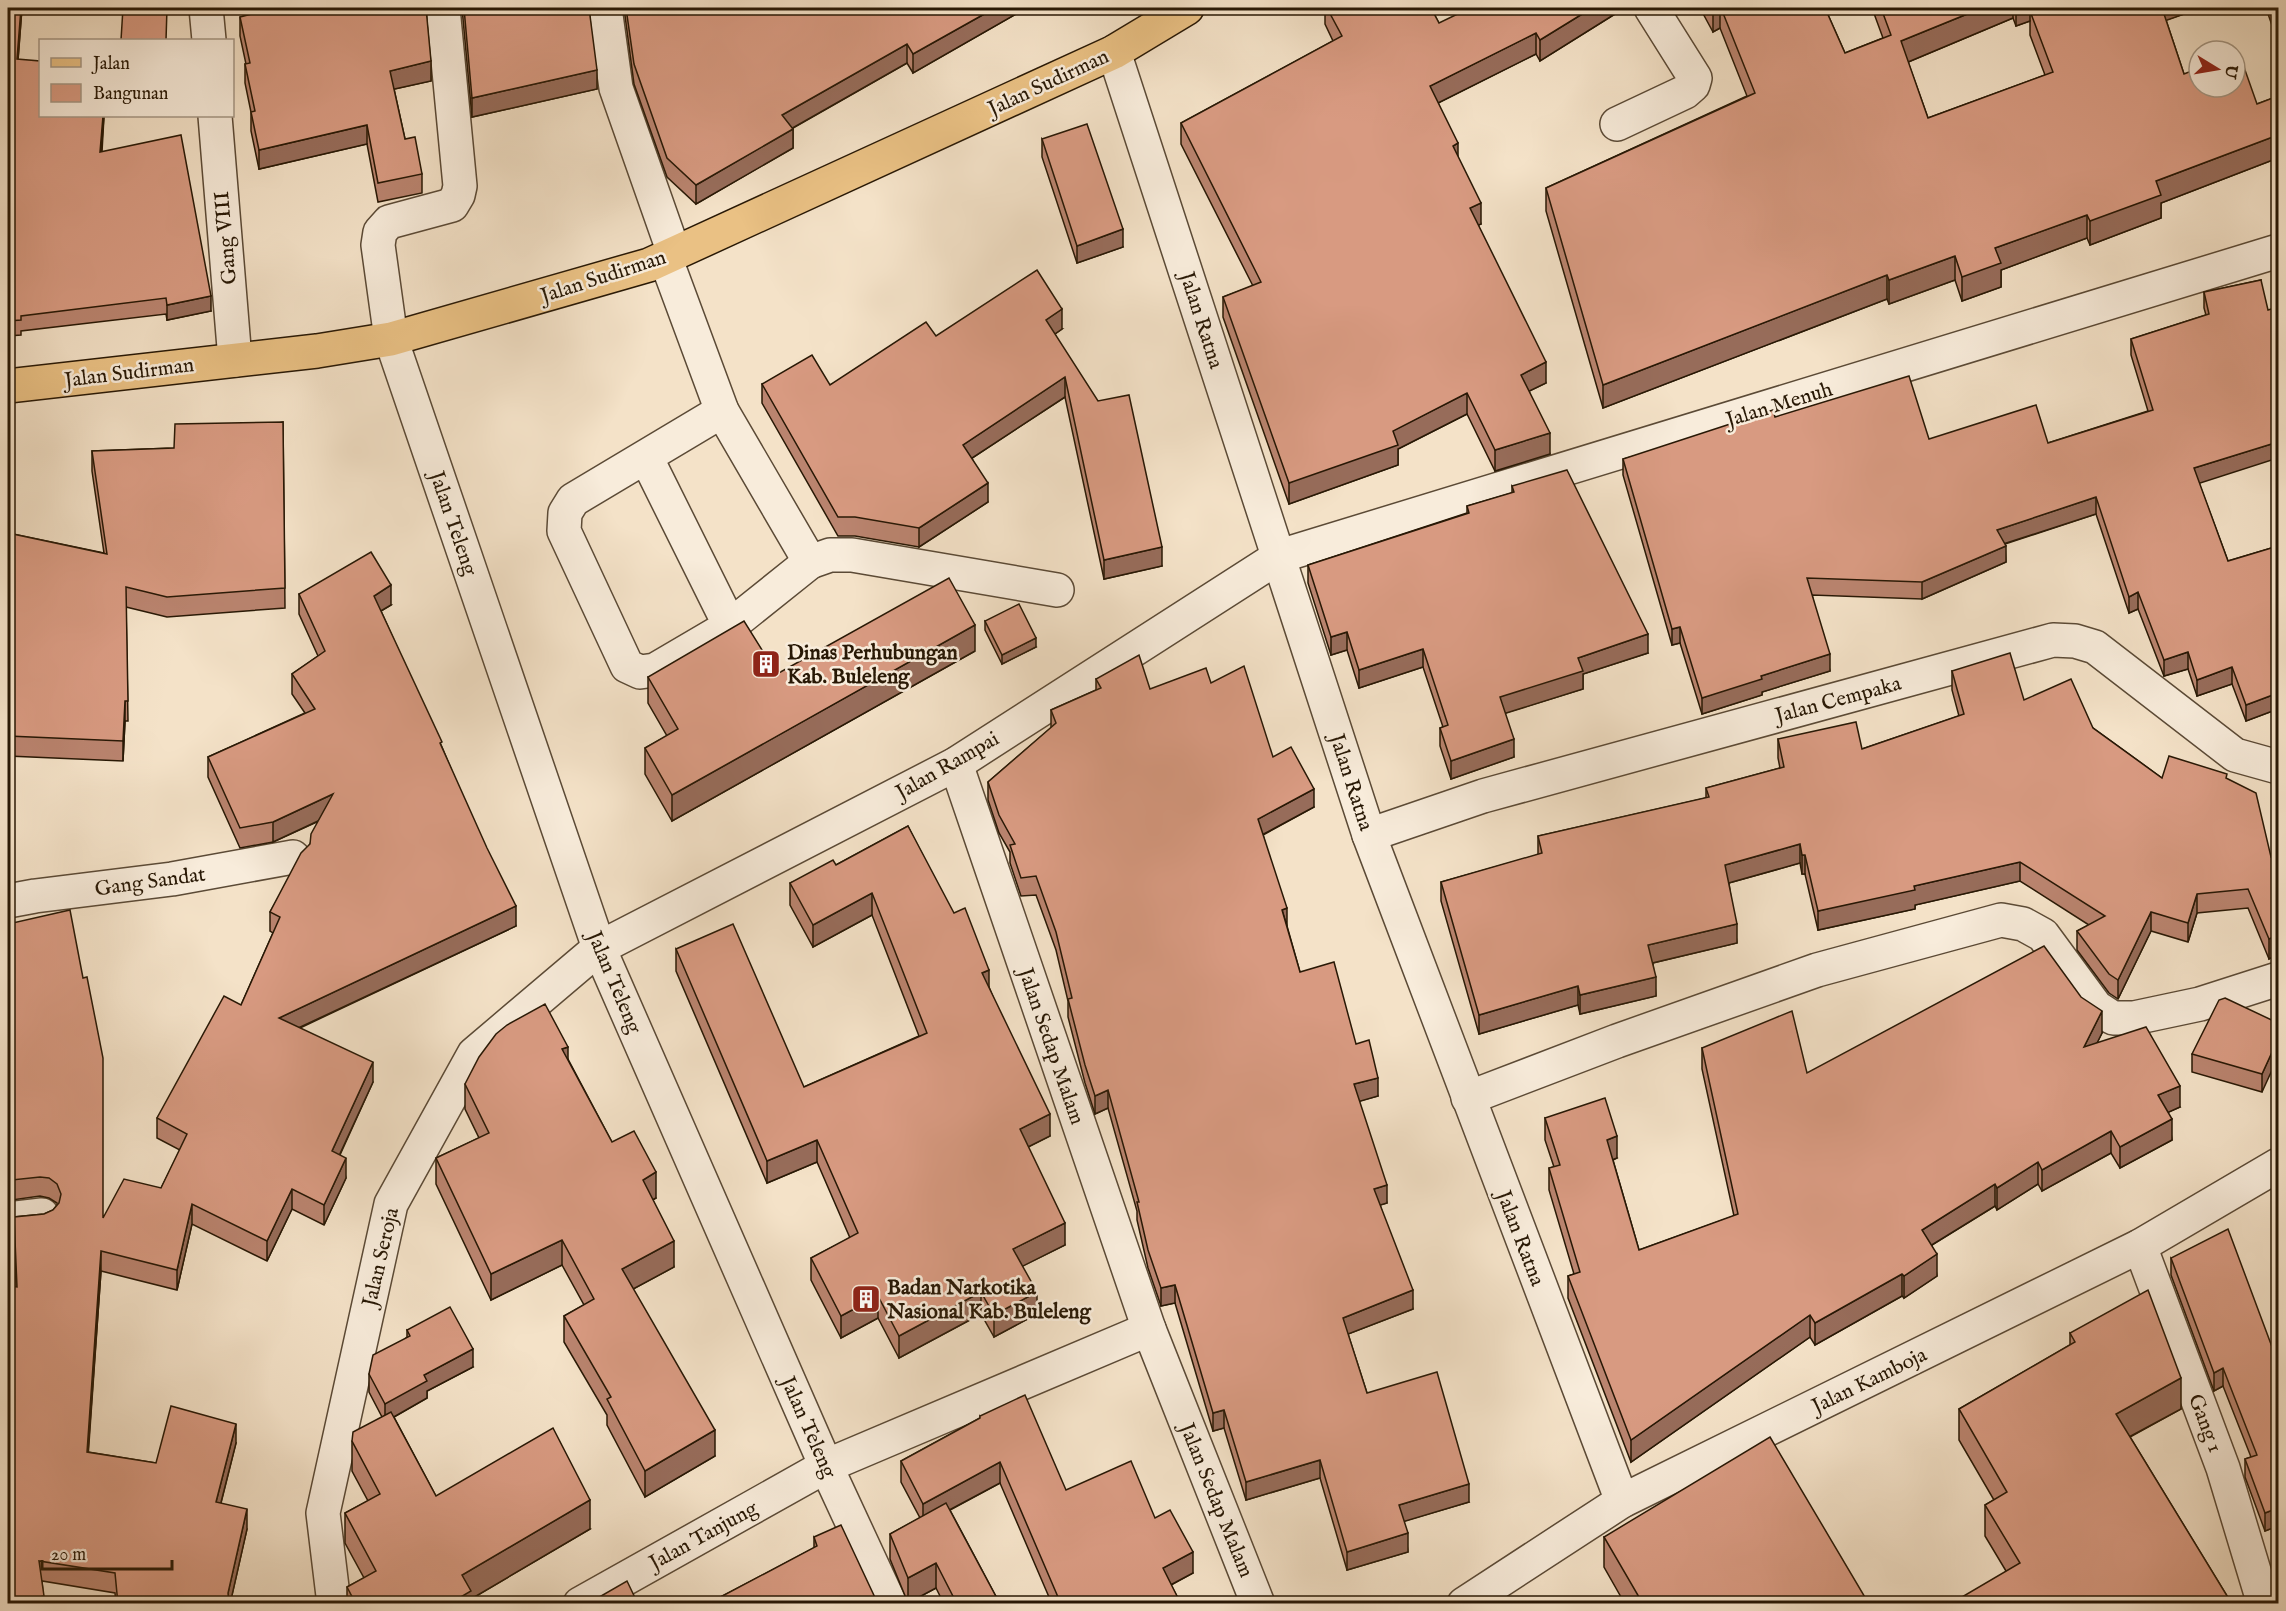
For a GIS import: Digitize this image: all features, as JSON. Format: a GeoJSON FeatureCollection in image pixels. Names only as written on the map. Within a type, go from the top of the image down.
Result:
{"type":"FeatureCollection","features":[{"type":"Feature","properties":{"kind":"main road","name":"Jalan Sudirman"},"geometry":{"type":"LineString","coordinates":[[8,386],[317,351],[392,339],[649,265],[1114,52],[1187,8]]}},
{"type":"Feature","properties":{"kind":"street"},"geometry":{"type":"LineString","coordinates":[[206,8],[209,39]]}},
{"type":"Feature","properties":{"kind":"street","name":"Jalan Teleng"},"geometry":{"type":"LineString","coordinates":[[443,8],[460,186],[452,205],[389,222],[380,232],[378,245],[392,339],[599,948],[826,1466],[890,1604]]}},
{"type":"Feature","properties":{"kind":"street"},"geometry":{"type":"LineString","coordinates":[[605,8],[616,88],[722,411],[810,562]]}},
{"type":"Feature","properties":{"kind":"street"},"geometry":{"type":"LineString","coordinates":[[1617,124],[1693,86],[1695,78],[1651,8]]}},
{"type":"Feature","properties":{"kind":"street","name":"Jalan Ratna"},"geometry":{"type":"LineString","coordinates":[[1114,52],[1369,835],[1622,1501]]}},
{"type":"Feature","properties":{"kind":"street","name":"Gang VIII"},"geometry":{"type":"LineString","coordinates":[[215,117],[235,360]]}},
{"type":"Feature","properties":{"kind":"street","name":"Jalan Menuh"},"geometry":{"type":"LineString","coordinates":[[1280,556],[2278,251]]}},
{"type":"Feature","properties":{"kind":"street"},"geometry":{"type":"LineString","coordinates":[[722,411],[573,500],[565,513],[564,531],[627,666],[640,672],[655,670],[730,626],[810,562],[830,555],[852,555],[1057,590]]}},
{"type":"Feature","properties":{"kind":"street"},"geometry":{"type":"LineString","coordinates":[[646,457],[730,626]]}},
{"type":"Feature","properties":{"kind":"street","name":"Jalan Rampai"},"geometry":{"type":"LineString","coordinates":[[599,948],[956,764],[1280,556]]}},
{"type":"Feature","properties":{"kind":"street","name":"Jalan Cempaka"},"geometry":{"type":"LineString","coordinates":[[1369,835],[1483,796],[2053,640],[2075,641],[2095,647],[2235,755],[2278,767]]}},
{"type":"Feature","properties":{"kind":"street","name":"Jalan Sedap Malam"},"geometry":{"type":"LineString","coordinates":[[956,764],[1149,1329],[1258,1604]]}},
{"type":"Feature","properties":{"kind":"street","name":"Gang Sandat"},"geometry":{"type":"LineString","coordinates":[[8,902],[35,896],[172,879],[293,857]]}},
{"type":"Feature","properties":{"kind":"street"},"geometry":{"type":"LineString","coordinates":[[1468,1098],[1617,1041],[1817,970],[2001,920],[2024,924],[2043,935],[2096,1007],[2113,1018],[2134,1018],[2200,1004],[2278,980]]}},
{"type":"Feature","properties":{"kind":"street","name":"Jalan Seroja"},"geometry":{"type":"LineString","coordinates":[[334,1604],[323,1513],[391,1204],[474,1054],[599,948]]}},
{"type":"Feature","properties":{"kind":"street","name":"Jalan Kamboja"},"geometry":{"type":"LineString","coordinates":[[1464,1604],[1622,1501],[2140,1246],[2278,1165]]}},
{"type":"Feature","properties":{"kind":"street"},"geometry":{"type":"LineString","coordinates":[[8,1219],[42,1215]]}},
{"type":"Feature","properties":{"kind":"street","name":"Gang 1"},"geometry":{"type":"LineString","coordinates":[[2140,1246],[2223,1468],[2264,1604]]}},
{"type":"Feature","properties":{"kind":"street"},"geometry":{"type":"LineString","coordinates":[[826,1466],[1149,1329]]}},
{"type":"Feature","properties":{"kind":"street","name":"Jalan Tanjung"},"geometry":{"type":"LineString","coordinates":[[580,1604],[826,1466]]}},
{"type":"Feature","properties":{"kind":"building"},"geometry":{"type":"Polygon","coordinates":[[[8,8],[21,8],[17,59],[39,61],[39,117],[103,117],[100,152],[181,135],[211,296],[167,305],[166,298],[21,316],[21,320],[8,321],[8,8]]]}},
{"type":"Feature","properties":{"kind":"building"},"geometry":{"type":"Polygon","coordinates":[[[123,8],[167,8],[166,39],[121,39],[123,8]]]}},
{"type":"Feature","properties":{"kind":"building"},"geometry":{"type":"Polygon","coordinates":[[[251,8],[426,8],[431,61],[390,71],[405,139],[415,137],[422,174],[378,183],[367,125],[259,150],[251,112],[255,111],[245,64],[250,63],[240,17],[252,14],[251,8]]]}},
{"type":"Feature","properties":{"kind":"building"},"geometry":{"type":"Polygon","coordinates":[[[464,8],[589,8],[597,70],[472,98],[464,8]]]}},
{"type":"Feature","properties":{"kind":"building"},"geometry":{"type":"Polygon","coordinates":[[[626,8],[995,8],[913,54],[907,44],[782,115],[793,129],[696,185],[667,158],[634,64],[626,8]]]}},
{"type":"Feature","properties":{"kind":"building"},"geometry":{"type":"Polygon","coordinates":[[[1327,8],[1431,8],[1439,23],[1470,8],[1592,8],[1540,40],[1536,33],[1430,86],[1458,143],[1453,146],[1481,203],[1470,208],[1546,362],[1521,375],[1550,433],[1495,450],[1467,393],[1393,431],[1398,445],[1289,483],[1223,297],[1261,282],[1181,123],[1342,36],[1327,8]]]}},
{"type":"Feature","properties":{"kind":"building"},"geometry":{"type":"Polygon","coordinates":[[[1721,8],[1825,8],[1845,53],[1891,35],[1881,8],[1982,8],[1901,41],[1928,118],[2053,72],[2030,11],[2041,8],[2162,8],[2184,74],[2187,73],[2187,99],[2247,99],[2247,76],[2257,104],[2278,96],[2278,135],[2156,181],[2161,195],[2090,221],[2087,215],[1995,248],[2001,263],[1962,277],[1955,256],[1889,280],[1887,275],[1603,385],[1546,188],[1755,93],[1721,8]]]}},
{"type":"Feature","properties":{"kind":"building"},"geometry":{"type":"Polygon","coordinates":[[[1087,124],[1123,229],[1077,246],[1042,139],[1087,124]]]}},
{"type":"Feature","properties":{"kind":"building"},"geometry":{"type":"Polygon","coordinates":[[[1037,270],[1062,309],[1046,320],[1098,401],[1129,395],[1162,547],[1104,560],[1065,377],[963,445],[988,483],[919,528],[855,517],[838,517],[762,384],[812,355],[830,385],[926,322],[936,336],[1037,270]]]}},
{"type":"Feature","properties":{"kind":"building"},"geometry":{"type":"Polygon","coordinates":[[[2261,280],[2268,310],[2278,307],[2278,442],[2194,468],[2228,561],[2278,546],[2278,693],[2246,705],[2232,667],[2197,680],[2188,652],[2164,660],[2138,592],[2129,597],[2096,497],[1997,530],[2006,546],[1922,582],[1807,578],[1830,654],[1702,698],[1680,627],[1672,629],[1623,459],[1773,410],[1775,417],[1909,376],[1929,439],[2036,405],[2048,443],[2153,410],[2131,339],[2209,314],[2204,292],[2261,280]]]}},
{"type":"Feature","properties":{"kind":"building"},"geometry":{"type":"Polygon","coordinates":[[[283,422],[285,588],[167,597],[126,587],[128,701],[125,701],[123,741],[8,736],[8,533],[107,554],[92,451],[174,448],[175,424],[283,422]]]}},
{"type":"Feature","properties":{"kind":"building"},"geometry":{"type":"Polygon","coordinates":[[[1567,470],[1648,634],[1578,658],[1583,671],[1500,697],[1514,739],[1451,761],[1440,728],[1448,725],[1423,649],[1359,670],[1347,632],[1331,637],[1308,565],[1469,513],[1467,506],[1514,492],[1512,486],[1567,470]]]}},
{"type":"Feature","properties":{"kind":"building"},"geometry":{"type":"Polygon","coordinates":[[[371,552],[391,585],[374,596],[442,742],[440,743],[487,848],[516,906],[279,1018],[373,1062],[332,1151],[346,1158],[324,1205],[292,1189],[267,1241],[192,1204],[177,1270],[101,1251],[87,1452],[156,1463],[171,1406],[236,1424],[216,1502],[247,1509],[228,1593],[229,1604],[118,1604],[115,1573],[39,1561],[44,1596],[34,1598],[34,1604],[8,1604],[8,1286],[17,1287],[14,1217],[44,1214],[53,1210],[59,1203],[61,1194],[57,1184],[49,1178],[12,1180],[8,1054],[8,924],[70,910],[83,978],[87,977],[103,1058],[103,1218],[124,1179],[161,1188],[187,1134],[157,1118],[224,996],[241,1005],[280,917],[270,912],[301,853],[310,844],[311,834],[333,794],[273,822],[240,828],[208,757],[315,709],[292,674],[325,651],[299,594],[371,552]]]}},
{"type":"Feature","properties":{"kind":"building"},"geometry":{"type":"Polygon","coordinates":[[[949,578],[975,625],[672,795],[645,748],[678,729],[648,677],[744,621],[777,674],[949,578]]]}},
{"type":"Feature","properties":{"kind":"building"},"geometry":{"type":"Polygon","coordinates":[[[1019,604],[1036,638],[1002,655],[985,621],[1019,604]]]}},
{"type":"Feature","properties":{"kind":"building"},"geometry":{"type":"Polygon","coordinates":[[[2010,653],[2024,700],[2071,679],[2093,728],[2162,778],[2169,756],[2227,774],[2226,778],[2256,793],[2271,857],[2278,854],[2278,935],[2269,939],[2248,889],[2197,894],[2188,923],[2151,912],[2118,980],[2109,974],[2077,931],[2105,916],[2020,862],[1914,886],[1915,890],[1818,911],[1805,855],[1802,855],[1800,844],[1725,865],[1737,924],[1648,945],[1656,977],[1580,995],[1578,986],[1479,1015],[1441,882],[1542,853],[1538,836],[1709,797],[1706,788],[1784,767],[1778,739],[1856,722],[1862,749],[1964,714],[1952,671],[2010,653]]]}},
{"type":"Feature","properties":{"kind":"building"},"geometry":{"type":"Polygon","coordinates":[[[1139,655],[1150,689],[1206,668],[1211,683],[1244,666],[1273,757],[1291,747],[1314,789],[1258,819],[1287,908],[1282,910],[1300,972],[1334,962],[1356,1044],[1369,1040],[1378,1078],[1354,1084],[1387,1185],[1374,1189],[1413,1290],[1343,1318],[1367,1393],[1437,1372],[1469,1484],[1399,1505],[1408,1533],[1347,1552],[1320,1460],[1246,1482],[1224,1410],[1213,1413],[1175,1285],[1161,1288],[1148,1250],[1137,1202],[1139,1202],[1108,1090],[1095,1096],[1068,999],[1072,998],[1056,932],[1036,876],[1021,878],[1010,845],[1015,844],[999,815],[988,782],[1056,723],[1051,710],[1101,688],[1096,679],[1139,655]]]}},
{"type":"Feature","properties":{"kind":"building"},"geometry":{"type":"Polygon","coordinates":[[[908,826],[954,913],[965,908],[989,970],[982,973],[1050,1114],[1020,1129],[1065,1223],[1013,1249],[1037,1292],[994,1315],[981,1292],[899,1336],[878,1296],[841,1316],[811,1258],[858,1233],[817,1140],[767,1161],[676,949],[733,924],[804,1087],[927,1033],[872,893],[813,925],[790,883],[833,860],[836,865],[908,826]]]}},
{"type":"Feature","properties":{"kind":"building"},"geometry":{"type":"Polygon","coordinates":[[[2044,946],[2081,997],[2102,1011],[2084,1047],[2146,1027],[2180,1086],[2158,1095],[2172,1119],[2120,1147],[2111,1131],[2042,1170],[2038,1162],[1997,1188],[1995,1184],[1922,1230],[1937,1254],[1904,1276],[1902,1274],[1815,1323],[1810,1315],[1631,1440],[1568,1276],[1580,1272],[1549,1168],[1560,1165],[1545,1118],[1605,1098],[1617,1136],[1607,1140],[1639,1250],[1738,1214],[1702,1048],[1792,1011],[1807,1073],[2044,946]]]}},
{"type":"Feature","properties":{"kind":"building"},"geometry":{"type":"Polygon","coordinates":[[[2225,998],[2278,1023],[2278,1039],[2262,1074],[2192,1054],[2219,1000],[2225,998]]]}},
{"type":"Feature","properties":{"kind":"building"},"geometry":{"type":"Polygon","coordinates":[[[545,1004],[568,1047],[562,1049],[612,1142],[634,1131],[656,1172],[643,1180],[674,1241],[622,1269],[715,1430],[645,1471],[607,1399],[611,1397],[564,1316],[594,1299],[562,1240],[491,1274],[436,1158],[489,1133],[465,1084],[479,1057],[496,1034],[507,1025],[545,1004]]]}},
{"type":"Feature","properties":{"kind":"building"},"geometry":{"type":"Polygon","coordinates":[[[2228,1229],[2278,1363],[2278,1508],[2265,1513],[2245,1459],[2257,1455],[2223,1368],[2214,1373],[2171,1258],[2228,1229]]]}},
{"type":"Feature","properties":{"kind":"building"},"geometry":{"type":"Polygon","coordinates":[[[2148,1290],[2181,1378],[2116,1414],[2232,1604],[1950,1604],[2020,1563],[1985,1505],[2007,1492],[1959,1409],[2075,1342],[2070,1333],[2148,1290]]]}},
{"type":"Feature","properties":{"kind":"building"},"geometry":{"type":"Polygon","coordinates":[[[450,1307],[473,1349],[424,1375],[427,1381],[385,1404],[369,1374],[373,1355],[410,1336],[407,1330],[450,1307]]]}},
{"type":"Feature","properties":{"kind":"building"},"geometry":{"type":"Polygon","coordinates":[[[1025,1395],[1066,1490],[1131,1461],[1155,1518],[1170,1510],[1193,1552],[1163,1568],[1181,1604],[1061,1604],[1000,1462],[923,1504],[901,1461],[980,1416],[1025,1395]]]}},
{"type":"Feature","properties":{"kind":"building"},"geometry":{"type":"Polygon","coordinates":[[[391,1412],[436,1496],[553,1428],[590,1500],[462,1575],[471,1591],[449,1604],[423,1604],[422,1601],[418,1604],[356,1604],[347,1587],[376,1571],[345,1513],[380,1494],[352,1441],[353,1432],[391,1412]]]}},
{"type":"Feature","properties":{"kind":"building"},"geometry":{"type":"Polygon","coordinates":[[[1770,1437],[1869,1604],[1643,1604],[1604,1537],[1770,1437]]]}},
{"type":"Feature","properties":{"kind":"building"},"geometry":{"type":"Polygon","coordinates":[[[946,1503],[1000,1604],[957,1604],[936,1563],[908,1578],[890,1534],[946,1503]]]}},
{"type":"Feature","properties":{"kind":"building"},"geometry":{"type":"Polygon","coordinates":[[[841,1525],[878,1604],[711,1604],[817,1546],[814,1537],[841,1525]]]}},
{"type":"Feature","properties":{"kind":"building"},"geometry":{"type":"Polygon","coordinates":[[[627,1581],[638,1604],[586,1604],[589,1603],[627,1581]]]}},
{"type":"Feature","properties":{"kind":"place","name":"Dinas Perhubungan Kab. Buleleng"},"geometry":{"type":"Point","coordinates":[766,664]}},
{"type":"Feature","properties":{"kind":"place","name":"Badan Narkotika Nasional Kab. Buleleng"},"geometry":{"type":"Point","coordinates":[866,1299]}}]}
